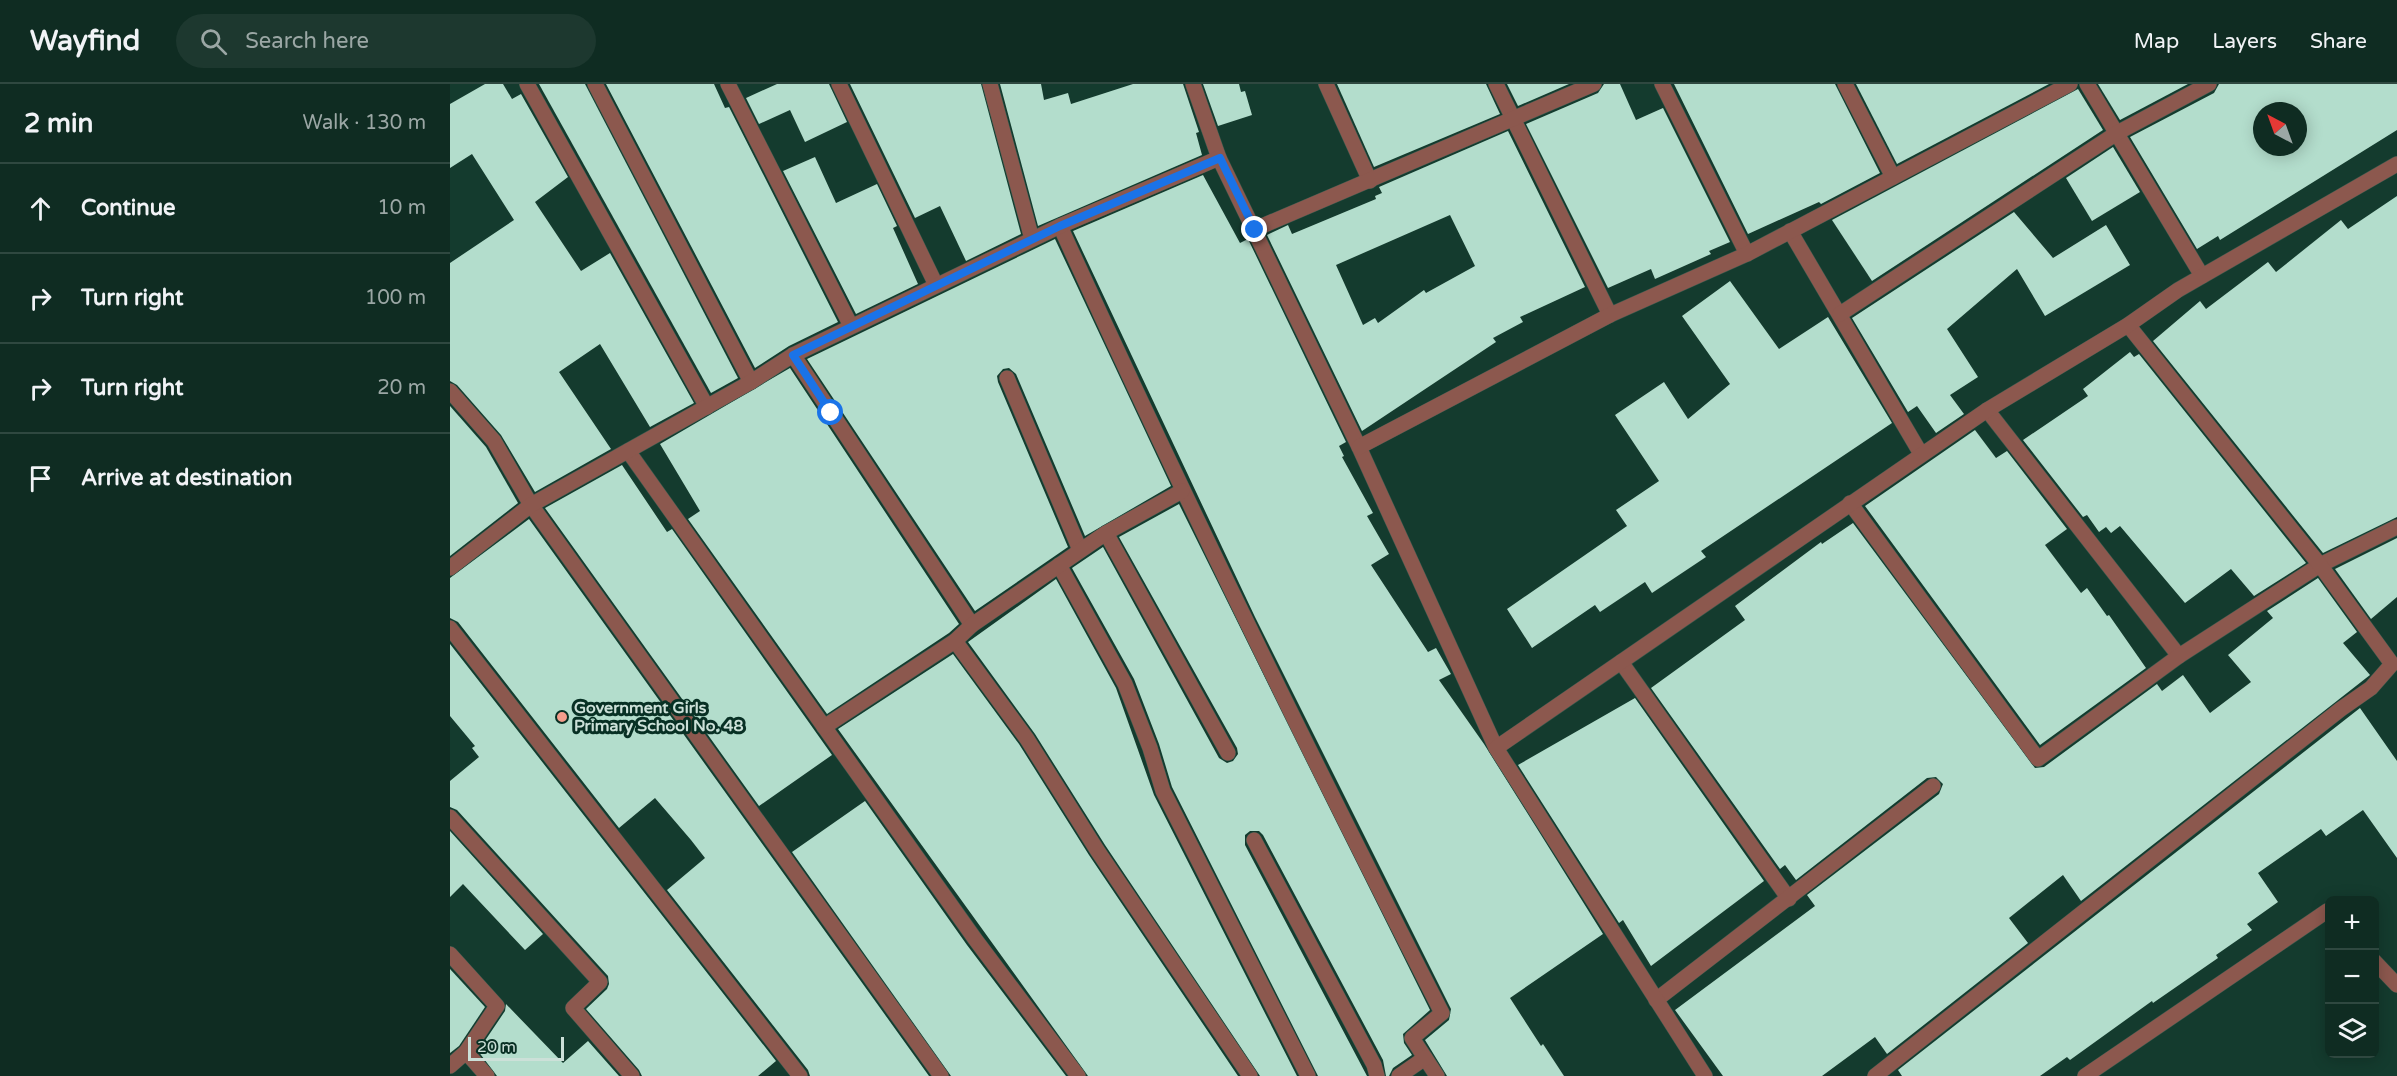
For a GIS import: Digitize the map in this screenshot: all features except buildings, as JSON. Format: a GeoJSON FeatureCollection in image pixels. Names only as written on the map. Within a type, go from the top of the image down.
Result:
{"type":"FeatureCollection","features":[{"type":"Feature","properties":{"kind":"street"},"geometry":{"type":"LineString","coordinates":[[527,84],[706,406]]}},
{"type":"Feature","properties":{"kind":"street"},"geometry":{"type":"LineString","coordinates":[[596,84],[751,382]]}},
{"type":"Feature","properties":{"kind":"street"},"geometry":{"type":"LineString","coordinates":[[728,84],[851,326]]}},
{"type":"Feature","properties":{"kind":"street"},"geometry":{"type":"LineString","coordinates":[[840,84],[936,285]]}},
{"type":"Feature","properties":{"kind":"street"},"geometry":{"type":"LineString","coordinates":[[990,84],[1032,239]]}},
{"type":"Feature","properties":{"kind":"street"},"geometry":{"type":"LineString","coordinates":[[1193,84],[1220,158],[1359,447],[1496,748],[1705,1076]]}},
{"type":"Feature","properties":{"kind":"street"},"geometry":{"type":"LineString","coordinates":[[1326,84],[1370,181]]}},
{"type":"Feature","properties":{"kind":"street"},"geometry":{"type":"LineString","coordinates":[[1496,84],[1610,315]]}},
{"type":"Feature","properties":{"kind":"street"},"geometry":{"type":"LineString","coordinates":[[1255,230],[1594,84]]}},
{"type":"Feature","properties":{"kind":"street"},"geometry":{"type":"LineString","coordinates":[[1662,84],[1747,254]]}},
{"type":"Feature","properties":{"kind":"street"},"geometry":{"type":"LineString","coordinates":[[1845,84],[1893,177]]}},
{"type":"Feature","properties":{"kind":"street"},"geometry":{"type":"LineString","coordinates":[[1359,447],[1610,315],[1747,254],[2070,84]]}},
{"type":"Feature","properties":{"kind":"street"},"geometry":{"type":"LineString","coordinates":[[2087,84],[2202,276]]}},
{"type":"Feature","properties":{"kind":"street"},"geometry":{"type":"LineString","coordinates":[[1840,314],[2116,133],[2209,84]]}},
{"type":"Feature","properties":{"kind":"street"},"geometry":{"type":"LineString","coordinates":[[450,568],[531,505],[751,382],[793,355],[1060,226],[1220,158]]}},
{"type":"Feature","properties":{"kind":"street"},"geometry":{"type":"LineString","coordinates":[[1496,748],[1987,410],[2128,325],[2202,276],[2397,164]]}},
{"type":"Feature","properties":{"kind":"street"},"geometry":{"type":"LineString","coordinates":[[1060,226],[1182,491],[1342,817],[1442,1013],[1412,1038],[1437,1076]]}},
{"type":"Feature","properties":{"kind":"street"},"geometry":{"type":"LineString","coordinates":[[1790,231],[1921,454]]}},
{"type":"Feature","properties":{"kind":"street"},"geometry":{"type":"LineString","coordinates":[[1875,1076],[2341,709],[2371,688],[2391,664],[2320,565],[2128,325]]}},
{"type":"Feature","properties":{"kind":"street"},"geometry":{"type":"LineString","coordinates":[[793,355],[972,625]]}},
{"type":"Feature","properties":{"kind":"street"},"geometry":{"type":"LineString","coordinates":[[1007,378],[1080,550]]}},
{"type":"Feature","properties":{"kind":"street"},"geometry":{"type":"LineString","coordinates":[[450,391],[494,441],[531,505],[941,1076]]}},
{"type":"Feature","properties":{"kind":"street"},"geometry":{"type":"LineString","coordinates":[[1987,410],[2179,656]]}},
{"type":"Feature","properties":{"kind":"street"},"geometry":{"type":"LineString","coordinates":[[628,452],[975,939],[1078,1076]]}},
{"type":"Feature","properties":{"kind":"street"},"geometry":{"type":"LineString","coordinates":[[824,728],[955,641],[972,625],[1080,550],[1182,491]]}},
{"type":"Feature","properties":{"kind":"street"},"geometry":{"type":"LineString","coordinates":[[1850,504],[2038,759],[2179,656],[2320,565],[2397,527]]}},
{"type":"Feature","properties":{"kind":"street"},"geometry":{"type":"LineString","coordinates":[[1106,533],[1228,753]]}},
{"type":"Feature","properties":{"kind":"street"},"geometry":{"type":"LineString","coordinates":[[1059,564],[1125,684],[1150,748],[1163,791],[1308,1076]]}},
{"type":"Feature","properties":{"kind":"street"},"geometry":{"type":"LineString","coordinates":[[450,628],[800,1076]]}},
{"type":"Feature","properties":{"kind":"street"},"geometry":{"type":"LineString","coordinates":[[955,641],[1027,739],[1097,850],[1250,1076]]}},
{"type":"Feature","properties":{"kind":"street"},"geometry":{"type":"LineString","coordinates":[[1621,662],[1789,899]]}},
{"type":"Feature","properties":{"kind":"street"},"geometry":{"type":"LineString","coordinates":[[1656,1000],[1932,786]]}},
{"type":"Feature","properties":{"kind":"street"},"geometry":{"type":"LineString","coordinates":[[450,817],[600,982],[573,1008],[632,1076]]}},
{"type":"Feature","properties":{"kind":"street"},"geometry":{"type":"LineString","coordinates":[[1254,840],[1374,1065],[1377,1076]]}},
{"type":"Feature","properties":{"kind":"street"},"geometry":{"type":"LineString","coordinates":[[2085,1076],[2325,912]]}},
{"type":"Feature","properties":{"kind":"street"},"geometry":{"type":"LineString","coordinates":[[450,954],[497,1006],[466,1052],[450,1066]]}},
{"type":"Feature","properties":{"kind":"street"},"geometry":{"type":"LineString","coordinates":[[2379,966],[2397,985]]}},
{"type":"Feature","properties":{"kind":"street"},"geometry":{"type":"LineString","coordinates":[[466,1052],[487,1076]]}},
{"type":"Feature","properties":{"kind":"street"},"geometry":{"type":"LineString","coordinates":[[1398,1076],[1425,1058]]}},
{"type":"Feature","properties":{"kind":"place","name":"Government Girls Primary School No. 48"},"geometry":{"type":"Point","coordinates":[562,717]}},
{"type":"Feature","properties":{"kind":"route"},"geometry":{"type":"LineString","coordinates":[[831,413],[793,355],[1032,239],[1091,213],[1220,158],[1255,230]]}}]}
